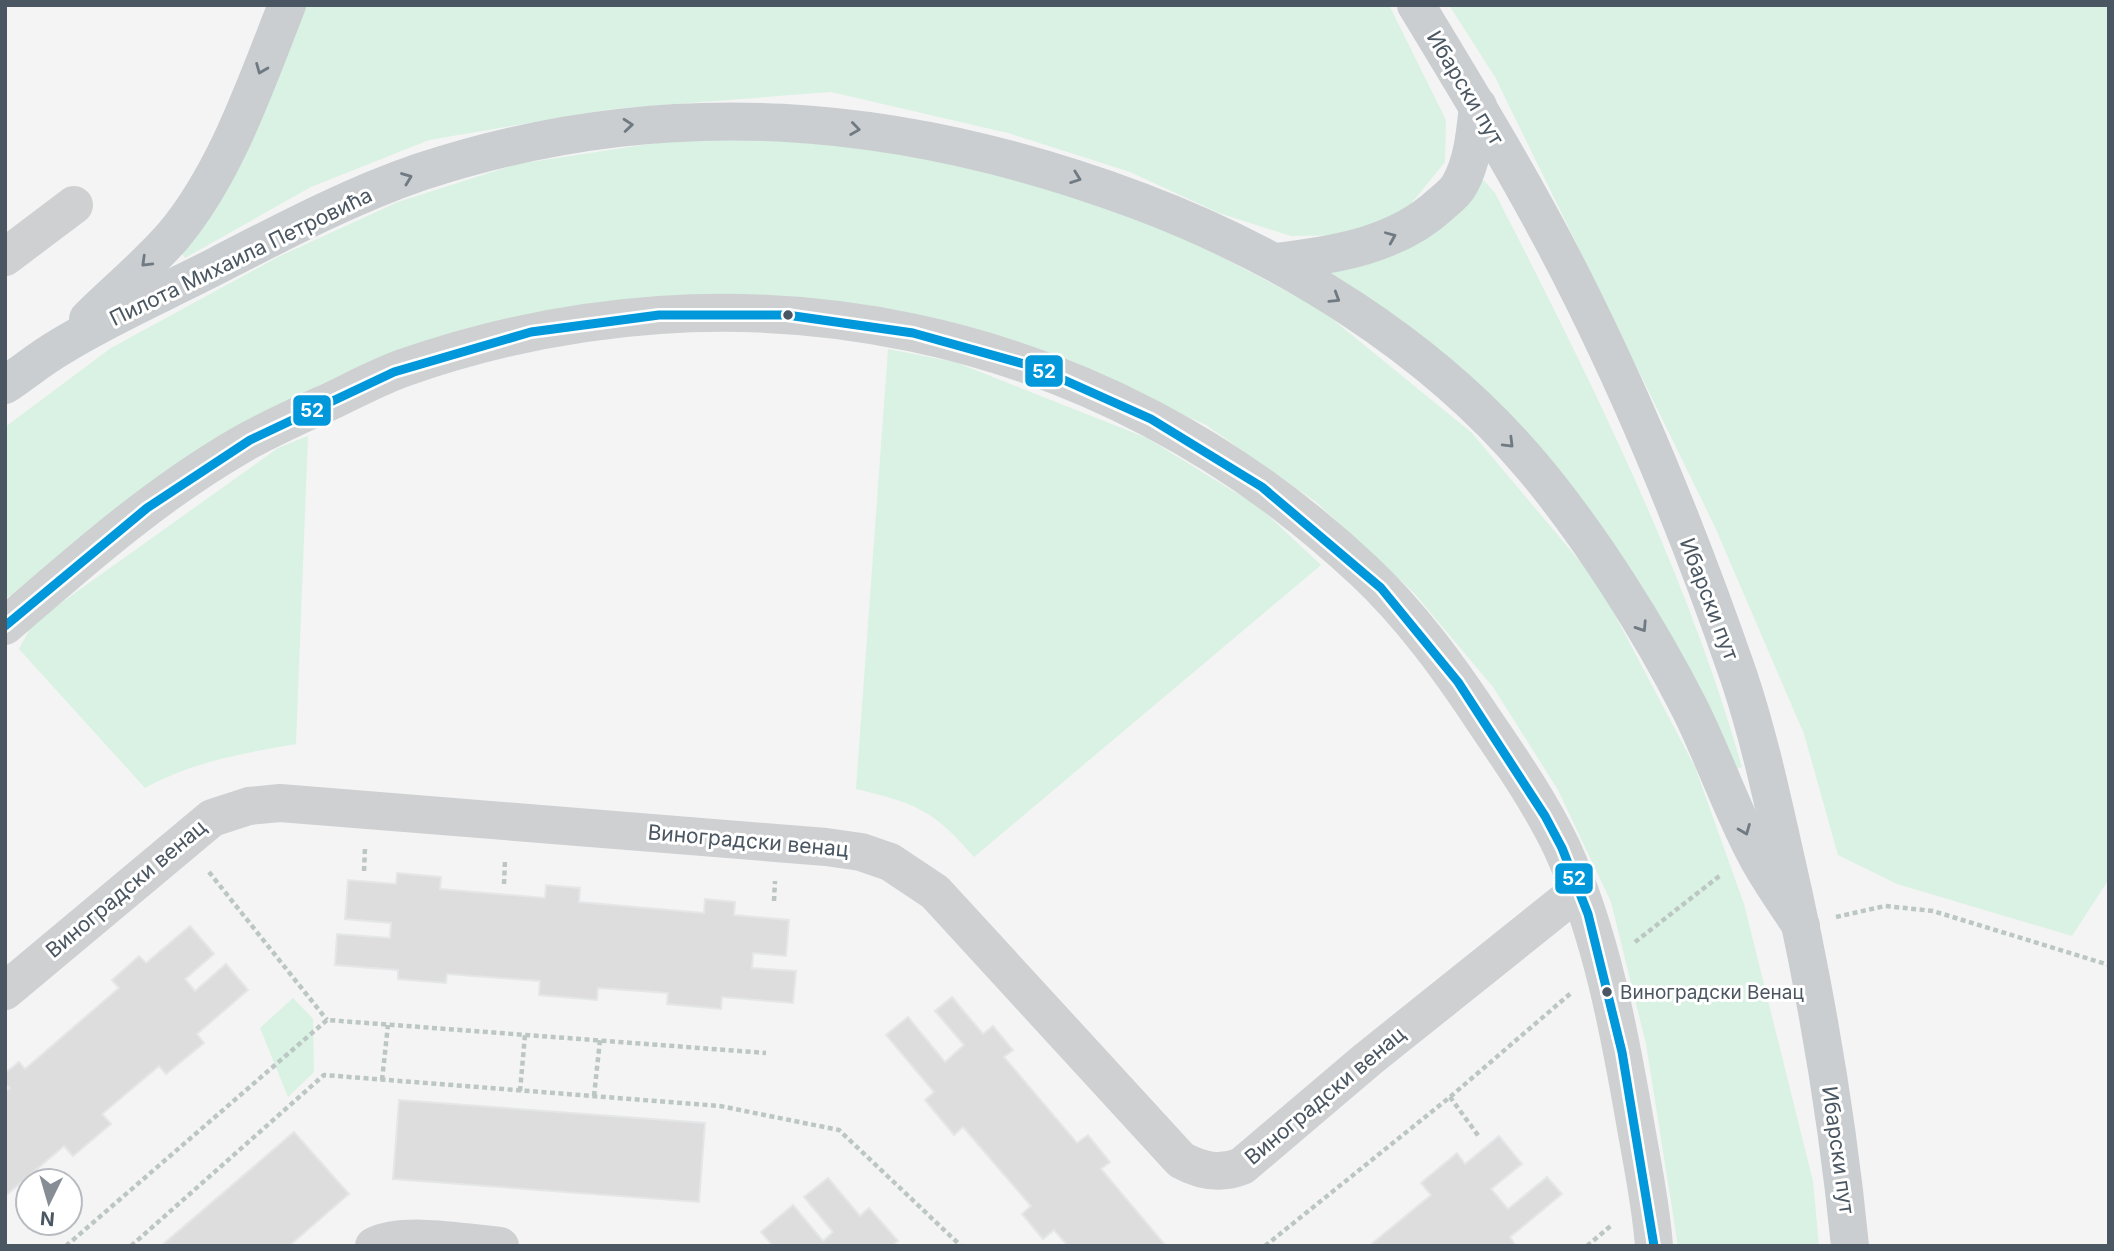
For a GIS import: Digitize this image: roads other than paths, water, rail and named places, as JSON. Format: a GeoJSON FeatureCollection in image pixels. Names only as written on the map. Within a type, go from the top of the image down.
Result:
{"type":"FeatureCollection","features":[{"type":"Feature","properties":{"kind":"main road","name":"Пилота Михаила Петровића"},"geometry":{"type":"LineString","coordinates":[[59,347],[173,236],[195,204],[238,128],[287,5]]}},
{"type":"Feature","properties":{"kind":"main road","name":"Ибарски пут"},"geometry":{"type":"LineString","coordinates":[[1416,5],[1478,106],[1583,299],[1629,398],[1673,503],[1740,679],[1766,772],[1801,926],[1838,1146],[1850,1246]]}},
{"type":"Feature","properties":{"kind":"main road"},"geometry":{"type":"LineString","coordinates":[[1277,262],[1329,255],[1385,240],[1425,217],[1459,187],[1473,146],[1478,106]]}},
{"type":"Feature","properties":{"kind":"main road","name":"Пилота Михаила Петровића"},"geometry":{"type":"LineString","coordinates":[[5,385],[59,347],[303,222],[419,173],[483,154],[611,127],[664,122],[802,122],[910,136],[1056,171],[1196,222],[1277,262],[1393,338],[1483,416],[1530,464],[1573,521],[1651,641],[1689,707],[1753,849],[1801,926]]}},
{"type":"Feature","properties":{"kind":"street"},"geometry":{"type":"LineString","coordinates":[[5,257],[74,205]]}},
{"type":"Feature","properties":{"kind":"street"},"geometry":{"type":"LineString","coordinates":[[5,626],[108,536],[201,470],[276,427],[401,369],[518,335],[668,313],[766,313],[887,326],[949,340],[1031,366],[1149,415],[1247,475],[1368,574],[1455,676],[1549,822],[1578,891],[1603,967],[1625,1061],[1654,1246]]}},
{"type":"Feature","properties":{"kind":"street","name":"Виноградски венац"},"geometry":{"type":"LineString","coordinates":[[5,991],[212,818],[249,806],[280,803],[777,841],[861,852],[890,862],[935,891],[1181,1160],[1199,1170],[1230,1171],[1242,1166],[1368,1059],[1578,891]]}},
{"type":"Feature","properties":{"kind":"street"},"geometry":{"type":"LineString","coordinates":[[374,1246],[384,1241],[406,1239],[500,1246]]}},
{"type":"Feature","properties":{"kind":"place","name":"Виноградски Венац"},"geometry":{"type":"Point","coordinates":[1607,992]}}]}
